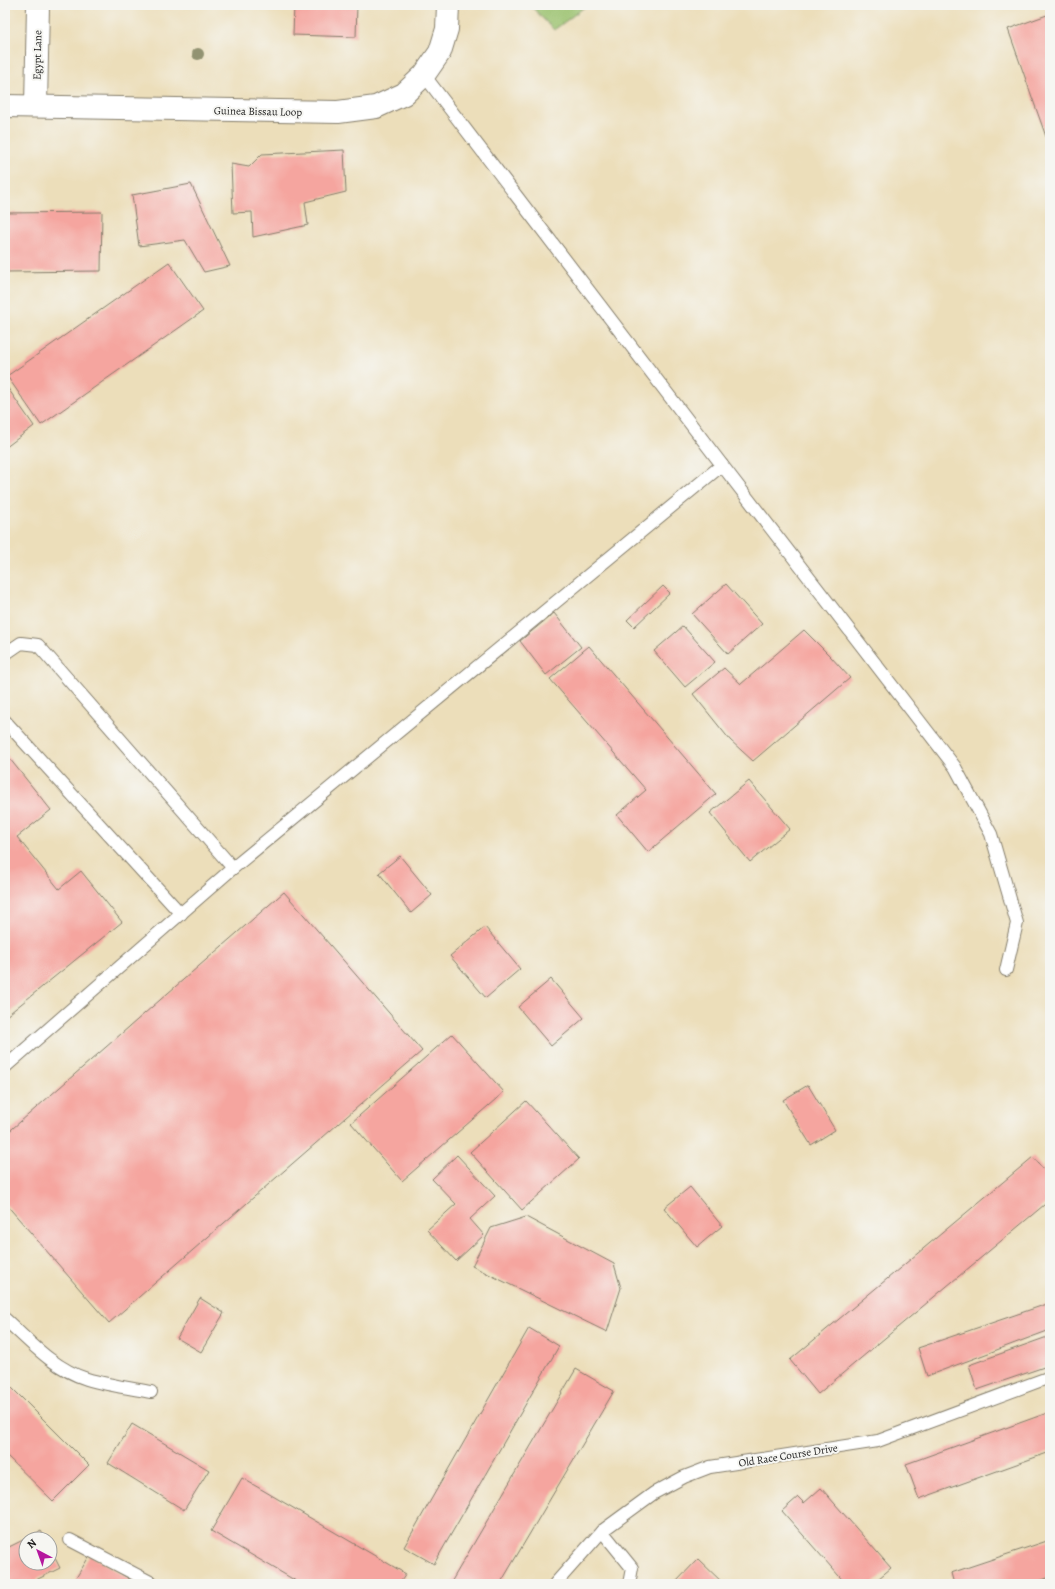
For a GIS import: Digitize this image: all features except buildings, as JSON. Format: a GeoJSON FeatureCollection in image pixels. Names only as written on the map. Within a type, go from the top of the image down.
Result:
{"type":"FeatureCollection","features":[{"type":"Feature","properties":{"kind":"street","name":"Egypt Lane"},"geometry":{"type":"LineString","coordinates":[[36,106],[38,5]]}},
{"type":"Feature","properties":{"kind":"street","name":"Guinea Bissau Loop"},"geometry":{"type":"LineString","coordinates":[[5,106],[338,112],[376,108],[404,94],[424,74],[440,52],[447,29],[448,5]]}},
{"type":"Feature","properties":{"kind":"lane"},"geometry":{"type":"LineString","coordinates":[[424,74],[722,466],[955,767],[991,834],[1017,923],[1006,970]]}},
{"type":"Feature","properties":{"kind":"lane"},"geometry":{"type":"LineString","coordinates":[[5,1067],[234,868],[722,466]]}},
{"type":"Feature","properties":{"kind":"lane"},"geometry":{"type":"LineString","coordinates":[[5,654],[21,643],[38,645],[234,868]]}},
{"type":"Feature","properties":{"kind":"lane"},"geometry":{"type":"LineString","coordinates":[[5,720],[181,914]]}},
{"type":"Feature","properties":{"kind":"lane"},"geometry":{"type":"LineString","coordinates":[[5,1319],[62,1368],[86,1379],[150,1392]]}},
{"type":"Feature","properties":{"kind":"lane","name":"Old Race Course Drive"},"geometry":{"type":"LineString","coordinates":[[555,1584],[602,1531],[654,1494],[684,1477],[710,1467],[878,1441],[1050,1377]]}},
{"type":"Feature","properties":{"kind":"lane"},"geometry":{"type":"LineString","coordinates":[[602,1531],[632,1568],[629,1584]]}},
{"type":"Feature","properties":{"kind":"lane"},"geometry":{"type":"LineString","coordinates":[[70,1540],[154,1584]]}},
{"type":"Feature","properties":{"kind":"green space"},"geometry":{"type":"Polygon","coordinates":[[[530,5],[587,5],[554,30],[530,5]]]}}]}
